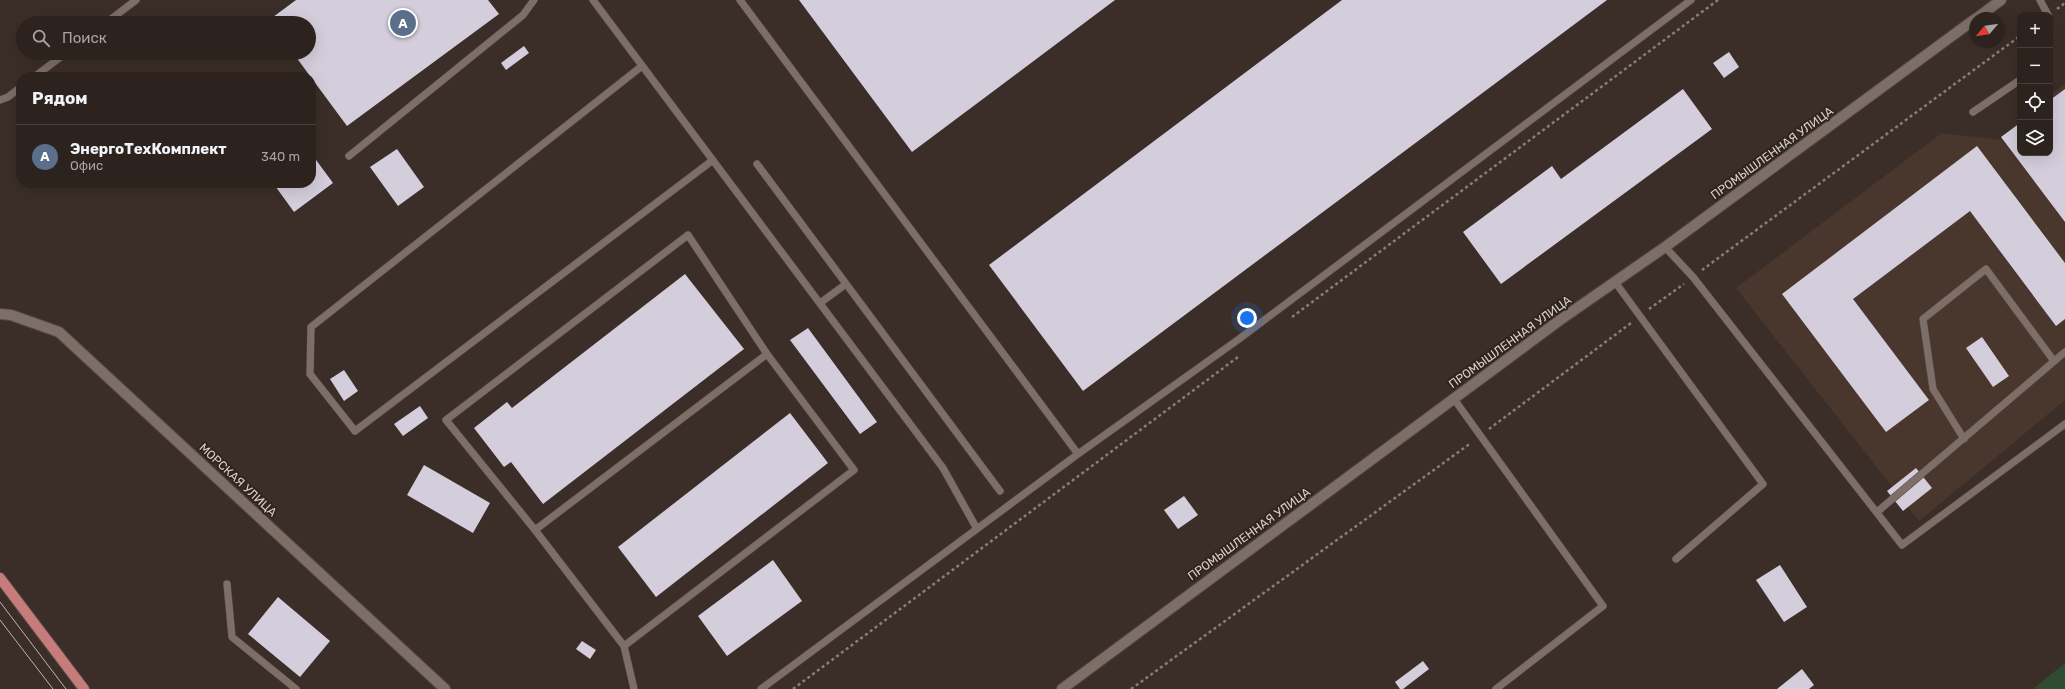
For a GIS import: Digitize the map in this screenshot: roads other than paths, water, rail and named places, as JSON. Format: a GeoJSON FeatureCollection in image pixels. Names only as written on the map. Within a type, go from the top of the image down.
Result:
{"type":"FeatureCollection","features":[{"type":"Feature","properties":{"kind":"main road"},"geometry":{"type":"LineString","coordinates":[[0,578],[84,689]]}},
{"type":"Feature","properties":{"kind":"street","name":"ПРОМЫШЛЕННАЯ УЛИЦА"},"geometry":{"type":"LineString","coordinates":[[1985,12],[2001,0]]}},
{"type":"Feature","properties":{"kind":"street","name":"ПРОМЫШЛЕННАЯ УЛИЦА"},"geometry":{"type":"LineString","coordinates":[[1062,689],[1454,399],[1615,282],[1666,247],[1969,24]]}},
{"type":"Feature","properties":{"kind":"street","name":"МОРСКАЯ УЛИЦА"},"geometry":{"type":"LineString","coordinates":[[0,314],[11,315],[59,332],[445,689]]}},
{"type":"Feature","properties":{"kind":"lane"},"geometry":{"type":"LineString","coordinates":[[115,16],[136,0]]}},
{"type":"Feature","properties":{"kind":"lane"},"geometry":{"type":"LineString","coordinates":[[349,156],[523,15],[534,0]]}},
{"type":"Feature","properties":{"kind":"lane"},"geometry":{"type":"LineString","coordinates":[[592,0],[943,468],[977,529]]}},
{"type":"Feature","properties":{"kind":"lane"},"geometry":{"type":"LineString","coordinates":[[740,0],[1078,454]]}},
{"type":"Feature","properties":{"kind":"lane"},"geometry":{"type":"LineString","coordinates":[[761,689],[1078,454],[1238,338],[1692,0]]}},
{"type":"Feature","properties":{"kind":"lane"},"geometry":{"type":"LineString","coordinates":[[2040,0],[2046,12]]}},
{"type":"Feature","properties":{"kind":"lane"},"geometry":{"type":"LineString","coordinates":[[41,72],[57,60]]}},
{"type":"Feature","properties":{"kind":"lane"},"geometry":{"type":"LineString","coordinates":[[642,66],[311,327],[310,374],[355,432],[713,160]]}},
{"type":"Feature","properties":{"kind":"lane"},"geometry":{"type":"LineString","coordinates":[[1973,112],[2017,82]]}},
{"type":"Feature","properties":{"kind":"lane"},"geometry":{"type":"LineString","coordinates":[[0,100],[16,90]]}},
{"type":"Feature","properties":{"kind":"lane"},"geometry":{"type":"LineString","coordinates":[[757,164],[1000,491]]}},
{"type":"Feature","properties":{"kind":"lane"},"geometry":{"type":"LineString","coordinates":[[624,646],[854,470],[767,354],[688,235],[446,420],[536,530],[624,646],[634,689]]}},
{"type":"Feature","properties":{"kind":"lane"},"geometry":{"type":"LineString","coordinates":[[1666,247],[1693,277],[1902,545],[2065,424]]}},
{"type":"Feature","properties":{"kind":"lane"},"geometry":{"type":"LineString","coordinates":[[1964,439],[1933,389],[1923,319],[1986,269],[2054,361]]}},
{"type":"Feature","properties":{"kind":"lane"},"geometry":{"type":"LineString","coordinates":[[1615,282],[1763,484],[1676,559]]}},
{"type":"Feature","properties":{"kind":"lane"},"geometry":{"type":"LineString","coordinates":[[820,303],[846,284]]}},
{"type":"Feature","properties":{"kind":"lane"},"geometry":{"type":"LineString","coordinates":[[1877,512],[2065,352]]}},
{"type":"Feature","properties":{"kind":"lane"},"geometry":{"type":"LineString","coordinates":[[536,530],[767,354]]}},
{"type":"Feature","properties":{"kind":"lane"},"geometry":{"type":"LineString","coordinates":[[1454,399],[1479,436],[1498,458],[1603,606],[1496,689]]}},
{"type":"Feature","properties":{"kind":"lane"},"geometry":{"type":"LineString","coordinates":[[227,584],[232,637],[296,689]]}},
{"type":"Feature","properties":{"kind":"tram line"},"geometry":{"type":"LineString","coordinates":[[0,602],[66,689]]}},
{"type":"Feature","properties":{"kind":"tram line"},"geometry":{"type":"LineString","coordinates":[[0,620],[53,689]]}},
{"type":"Feature","properties":{"kind":"place","name":"ЭнергоТехКомплект"},"geometry":{"type":"Point","coordinates":[403,23]}}]}
